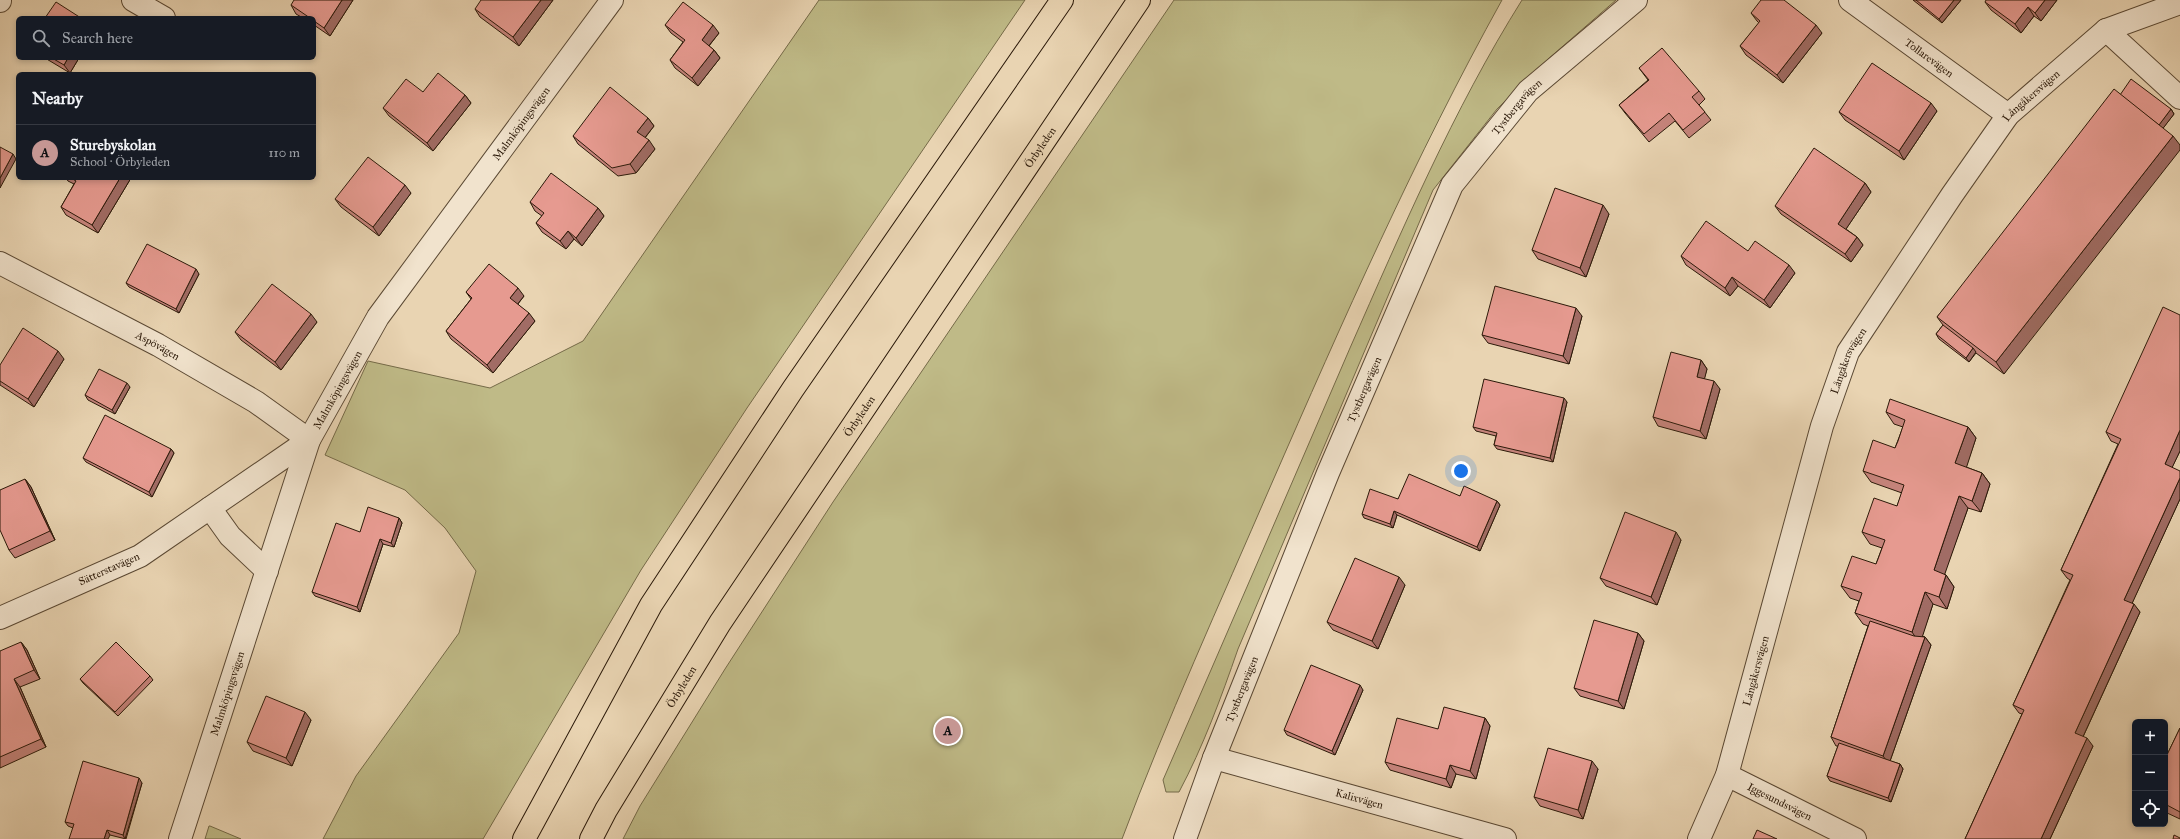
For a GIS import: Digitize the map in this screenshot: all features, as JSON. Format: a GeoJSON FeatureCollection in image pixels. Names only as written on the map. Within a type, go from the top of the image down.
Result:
{"type":"FeatureCollection","features":[{"type":"Feature","properties":{"kind":"main road"},"geometry":{"type":"LineString","coordinates":[[524,839],[651,605],[793,389],[1062,0]]}},
{"type":"Feature","properties":{"kind":"main road","name":"Örbyleden"},"geometry":{"type":"LineString","coordinates":[[591,839],[610,803],[720,623],[1139,0]]}},
{"type":"Feature","properties":{"kind":"street"},"geometry":{"type":"LineString","coordinates":[[133,0],[161,16]]}},
{"type":"Feature","properties":{"kind":"street","name":"Malmköpingsvägen"},"geometry":{"type":"LineString","coordinates":[[180,839],[309,440],[378,317],[612,0]]}},
{"type":"Feature","properties":{"kind":"street","name":"Tystbergavägen"},"geometry":{"type":"LineString","coordinates":[[1185,839],[1214,758],[1328,473],[1452,185],[1528,91],[1636,0]]}},
{"type":"Feature","properties":{"kind":"street","name":"Tollarevägen"},"geometry":{"type":"LineString","coordinates":[[1850,0],[2008,115]]}},
{"type":"Feature","properties":{"kind":"street","name":"Långåkersvägen"},"geometry":{"type":"LineString","coordinates":[[1699,839],[1727,775],[1822,426],[1848,352],[1948,201],[2008,115],[2106,30],[2180,3]]}},
{"type":"Feature","properties":{"kind":"street"},"geometry":{"type":"LineString","coordinates":[[2106,30],[2180,98]]}},
{"type":"Feature","properties":{"kind":"street","name":"Aspövägen"},"geometry":{"type":"LineString","coordinates":[[0,263],[158,345],[256,402],[309,440]]}},
{"type":"Feature","properties":{"kind":"street","name":"Sätterstavägen"},"geometry":{"type":"LineString","coordinates":[[0,618],[140,556],[309,440]]}},
{"type":"Feature","properties":{"kind":"street"},"geometry":{"type":"LineString","coordinates":[[210,508],[230,536],[267,571]]}},
{"type":"Feature","properties":{"kind":"street","name":"Kalixvägen"},"geometry":{"type":"LineString","coordinates":[[1214,758],[1505,839]]}},
{"type":"Feature","properties":{"kind":"street","name":"Iggesundsvägen"},"geometry":{"type":"LineString","coordinates":[[1727,775],[1855,839]]}},
{"type":"Feature","properties":{"kind":"shaded area"},"geometry":{"type":"Polygon","coordinates":[[[819,0],[1025,0],[747,408],[641,570],[483,839],[323,839],[356,776],[459,633],[476,571],[445,528],[405,490],[325,455],[368,361],[490,388],[583,341],[819,0]]]}},
{"type":"Feature","properties":{"kind":"shaded area"},"geometry":{"type":"Polygon","coordinates":[[[1174,0],[1502,0],[1439,119],[1353,300],[1194,661],[1122,839],[623,839],[640,806],[725,669],[833,502],[1174,0]]]}},
{"type":"Feature","properties":{"kind":"shaded area"},"geometry":{"type":"Polygon","coordinates":[[[1522,0],[1616,0],[1547,60],[1497,109],[1433,190],[1238,649],[1204,740],[1179,792],[1166,792],[1163,780],[1389,259],[1451,127],[1473,84],[1522,0]]]}},
{"type":"Feature","properties":{"kind":"shaded area"},"geometry":{"type":"Polygon","coordinates":[[[210,826],[241,839],[205,839],[210,826]]]}},
{"type":"Feature","properties":{"kind":"building"},"geometry":{"type":"Polygon","coordinates":[[[294,0],[342,0],[324,28],[316,22],[316,16],[307,16],[291,5],[294,0]]]}},
{"type":"Feature","properties":{"kind":"building"},"geometry":{"type":"Polygon","coordinates":[[[481,0],[541,0],[513,37],[475,9],[481,0]]]}},
{"type":"Feature","properties":{"kind":"building"},"geometry":{"type":"Polygon","coordinates":[[[1761,0],[1784,0],[1816,25],[1777,75],[1740,46],[1760,21],[1751,13],[1761,0]]]}},
{"type":"Feature","properties":{"kind":"building"},"geometry":{"type":"Polygon","coordinates":[[[1916,0],[1954,0],[1939,19],[1916,0]]]}},
{"type":"Feature","properties":{"kind":"building"},"geometry":{"type":"Polygon","coordinates":[[[1986,0],[2045,0],[2035,13],[2028,7],[2015,24],[1985,2],[1986,0]]]}},
{"type":"Feature","properties":{"kind":"building"},"geometry":{"type":"Polygon","coordinates":[[[56,2],[78,16],[46,16],[56,2]]]}},
{"type":"Feature","properties":{"kind":"building"},"geometry":{"type":"Polygon","coordinates":[[[683,2],[713,25],[702,40],[714,50],[692,78],[670,60],[685,40],[665,25],[683,2]]]}},
{"type":"Feature","properties":{"kind":"building"},"geometry":{"type":"Polygon","coordinates":[[[1662,48],[1699,91],[1692,97],[1705,112],[1683,130],[1669,113],[1644,134],[1619,105],[1649,80],[1639,68],[1662,48]]]}},
{"type":"Feature","properties":{"kind":"building"},"geometry":{"type":"Polygon","coordinates":[[[55,60],[67,60],[64,65],[55,60]]]}},
{"type":"Feature","properties":{"kind":"building"},"geometry":{"type":"Polygon","coordinates":[[[1872,63],[1931,103],[1899,151],[1839,112],[1872,63]]]}},
{"type":"Feature","properties":{"kind":"building"},"geometry":{"type":"Polygon","coordinates":[[[438,73],[465,95],[427,143],[383,108],[406,79],[423,92],[438,73]]]}},
{"type":"Feature","properties":{"kind":"building"},"geometry":{"type":"Polygon","coordinates":[[[2131,79],[2171,109],[2159,125],[2120,95],[2131,79]]]}},
{"type":"Feature","properties":{"kind":"building"},"geometry":{"type":"Polygon","coordinates":[[[610,87],[648,118],[637,132],[649,140],[630,164],[612,168],[573,136],[610,87]]]}},
{"type":"Feature","properties":{"kind":"building"},"geometry":{"type":"Polygon","coordinates":[[[2114,89],[2173,136],[1996,362],[1937,317],[2114,89]]]}},
{"type":"Feature","properties":{"kind":"building"},"geometry":{"type":"Polygon","coordinates":[[[0,147],[13,154],[0,178],[0,147]]]}},
{"type":"Feature","properties":{"kind":"building"},"geometry":{"type":"Polygon","coordinates":[[[1814,148],[1865,183],[1838,224],[1857,237],[1845,254],[1775,206],[1814,148]]]}},
{"type":"Feature","properties":{"kind":"building"},"geometry":{"type":"Polygon","coordinates":[[[368,157],[405,185],[373,227],[335,199],[368,157]]]}},
{"type":"Feature","properties":{"kind":"building"},"geometry":{"type":"Polygon","coordinates":[[[551,173],[598,208],[576,238],[568,231],[560,241],[536,223],[544,213],[530,202],[551,173]]]}},
{"type":"Feature","properties":{"kind":"building"},"geometry":{"type":"Polygon","coordinates":[[[74,180],[119,180],[92,225],[61,207],[76,181],[74,180]]]}},
{"type":"Feature","properties":{"kind":"building"},"geometry":{"type":"Polygon","coordinates":[[[1555,188],[1603,205],[1580,268],[1532,250],[1555,188]]]}},
{"type":"Feature","properties":{"kind":"building"},"geometry":{"type":"Polygon","coordinates":[[[1706,221],[1748,251],[1755,241],[1789,265],[1764,300],[1732,277],[1725,288],[1681,256],[1706,221]]]}},
{"type":"Feature","properties":{"kind":"building"},"geometry":{"type":"Polygon","coordinates":[[[147,244],[196,269],[176,309],[126,283],[147,244]]]}},
{"type":"Feature","properties":{"kind":"building"},"geometry":{"type":"Polygon","coordinates":[[[489,264],[518,288],[510,298],[529,313],[487,365],[446,331],[472,298],[466,292],[489,264]]]}},
{"type":"Feature","properties":{"kind":"building"},"geometry":{"type":"Polygon","coordinates":[[[272,284],[311,314],[275,362],[235,332],[272,284]]]}},
{"type":"Feature","properties":{"kind":"building"},"geometry":{"type":"Polygon","coordinates":[[[1495,286],[1576,308],[1563,356],[1482,335],[1495,286]]]}},
{"type":"Feature","properties":{"kind":"building"},"geometry":{"type":"Polygon","coordinates":[[[2163,307],[2180,315],[2180,430],[2165,464],[2180,471],[2180,478],[2124,600],[2134,604],[2075,733],[2087,738],[2041,839],[1965,839],[2024,710],[2013,705],[2073,575],[2061,570],[2121,439],[2106,432],[2163,307]]]}},
{"type":"Feature","properties":{"kind":"building"},"geometry":{"type":"Polygon","coordinates":[[[1943,325],[1973,348],[1966,358],[1936,334],[1943,325]]]}},
{"type":"Feature","properties":{"kind":"building"},"geometry":{"type":"Polygon","coordinates":[[[23,328],[58,351],[28,399],[0,381],[0,365],[23,328]]]}},
{"type":"Feature","properties":{"kind":"building"},"geometry":{"type":"Polygon","coordinates":[[[1671,352],[1701,360],[1697,377],[1714,381],[1700,431],[1653,417],[1671,352]]]}},
{"type":"Feature","properties":{"kind":"building"},"geometry":{"type":"Polygon","coordinates":[[[99,369],[127,383],[112,410],[85,395],[99,369]]]}},
{"type":"Feature","properties":{"kind":"building"},"geometry":{"type":"Polygon","coordinates":[[[1484,379],[1564,398],[1550,458],[1494,445],[1497,433],[1473,427],[1484,379]]]}},
{"type":"Feature","properties":{"kind":"building"},"geometry":{"type":"Polygon","coordinates":[[[1890,399],[1968,427],[1955,463],[1982,473],[1972,501],[1959,496],[1934,570],[1946,575],[1939,597],[1925,592],[1912,632],[1855,613],[1862,593],[1841,586],[1852,556],[1876,564],[1878,559],[1885,540],[1862,532],[1874,498],[1897,506],[1904,485],[1863,471],[1873,440],[1895,448],[1898,441],[1905,420],[1886,412],[1890,399]]]}},
{"type":"Feature","properties":{"kind":"building"},"geometry":{"type":"Polygon","coordinates":[[[105,415],[171,449],[149,492],[83,458],[105,415]]]}},
{"type":"Feature","properties":{"kind":"building"},"geometry":{"type":"Polygon","coordinates":[[[1409,474],[1460,496],[1464,486],[1497,501],[1477,547],[1394,511],[1390,524],[1362,514],[1370,489],[1398,499],[1409,474]]]}},
{"type":"Feature","properties":{"kind":"building"},"geometry":{"type":"Polygon","coordinates":[[[25,479],[50,531],[9,550],[0,530],[0,490],[25,479]]]}},
{"type":"Feature","properties":{"kind":"building"},"geometry":{"type":"Polygon","coordinates":[[[368,507],[399,518],[391,543],[380,539],[357,607],[312,592],[336,523],[360,532],[368,507]]]}},
{"type":"Feature","properties":{"kind":"building"},"geometry":{"type":"Polygon","coordinates":[[[1625,512],[1676,532],[1651,597],[1600,578],[1625,512]]]}},
{"type":"Feature","properties":{"kind":"building"},"geometry":{"type":"Polygon","coordinates":[[[1355,558],[1399,577],[1372,641],[1327,622],[1355,558]]]}},
{"type":"Feature","properties":{"kind":"building"},"geometry":{"type":"Polygon","coordinates":[[[1594,620],[1638,633],[1618,701],[1574,688],[1594,620]]]}},
{"type":"Feature","properties":{"kind":"building"},"geometry":{"type":"Polygon","coordinates":[[[1870,621],[1914,636],[1925,637],[1883,756],[1831,737],[1870,621]]]}},
{"type":"Feature","properties":{"kind":"building"},"geometry":{"type":"Polygon","coordinates":[[[21,642],[34,670],[14,679],[41,739],[0,757],[0,651],[21,642]]]}},
{"type":"Feature","properties":{"kind":"building"},"geometry":{"type":"Polygon","coordinates":[[[116,642],[150,676],[115,712],[80,679],[116,642]]]}},
{"type":"Feature","properties":{"kind":"building"},"geometry":{"type":"Polygon","coordinates":[[[1311,665],[1360,685],[1332,751],[1284,730],[1311,665]]]}},
{"type":"Feature","properties":{"kind":"building"},"geometry":{"type":"Polygon","coordinates":[[[266,696],[305,712],[286,758],[247,742],[266,696]]]}},
{"type":"Feature","properties":{"kind":"building"},"geometry":{"type":"Polygon","coordinates":[[[1444,707],[1485,718],[1470,771],[1450,765],[1446,779],[1385,762],[1397,718],[1438,729],[1444,707]]]}},
{"type":"Feature","properties":{"kind":"building"},"geometry":{"type":"Polygon","coordinates":[[[2180,728],[2180,812],[2168,806],[2168,753],[2180,728]]]}},
{"type":"Feature","properties":{"kind":"building"},"geometry":{"type":"Polygon","coordinates":[[[1839,743],[1900,764],[1888,798],[1827,776],[1839,743]]]}},
{"type":"Feature","properties":{"kind":"building"},"geometry":{"type":"Polygon","coordinates":[[[1548,748],[1592,761],[1578,810],[1534,797],[1548,748]]]}},
{"type":"Feature","properties":{"kind":"building"},"geometry":{"type":"Polygon","coordinates":[[[83,761],[139,778],[123,835],[107,830],[104,839],[69,839],[74,824],[65,822],[83,761]]]}},
{"type":"Feature","properties":{"kind":"building"},"geometry":{"type":"Polygon","coordinates":[[[1757,830],[1777,839],[1753,839],[1757,830]]]}},
{"type":"Feature","properties":{"kind":"building"},"geometry":{"type":"Polygon","coordinates":[[[2174,835],[2180,838],[2180,839],[2173,839],[2174,835]]]}},
{"type":"Feature","properties":{"kind":"place","name":"Sturebyskolan"},"geometry":{"type":"Point","coordinates":[948,731]}}]}
